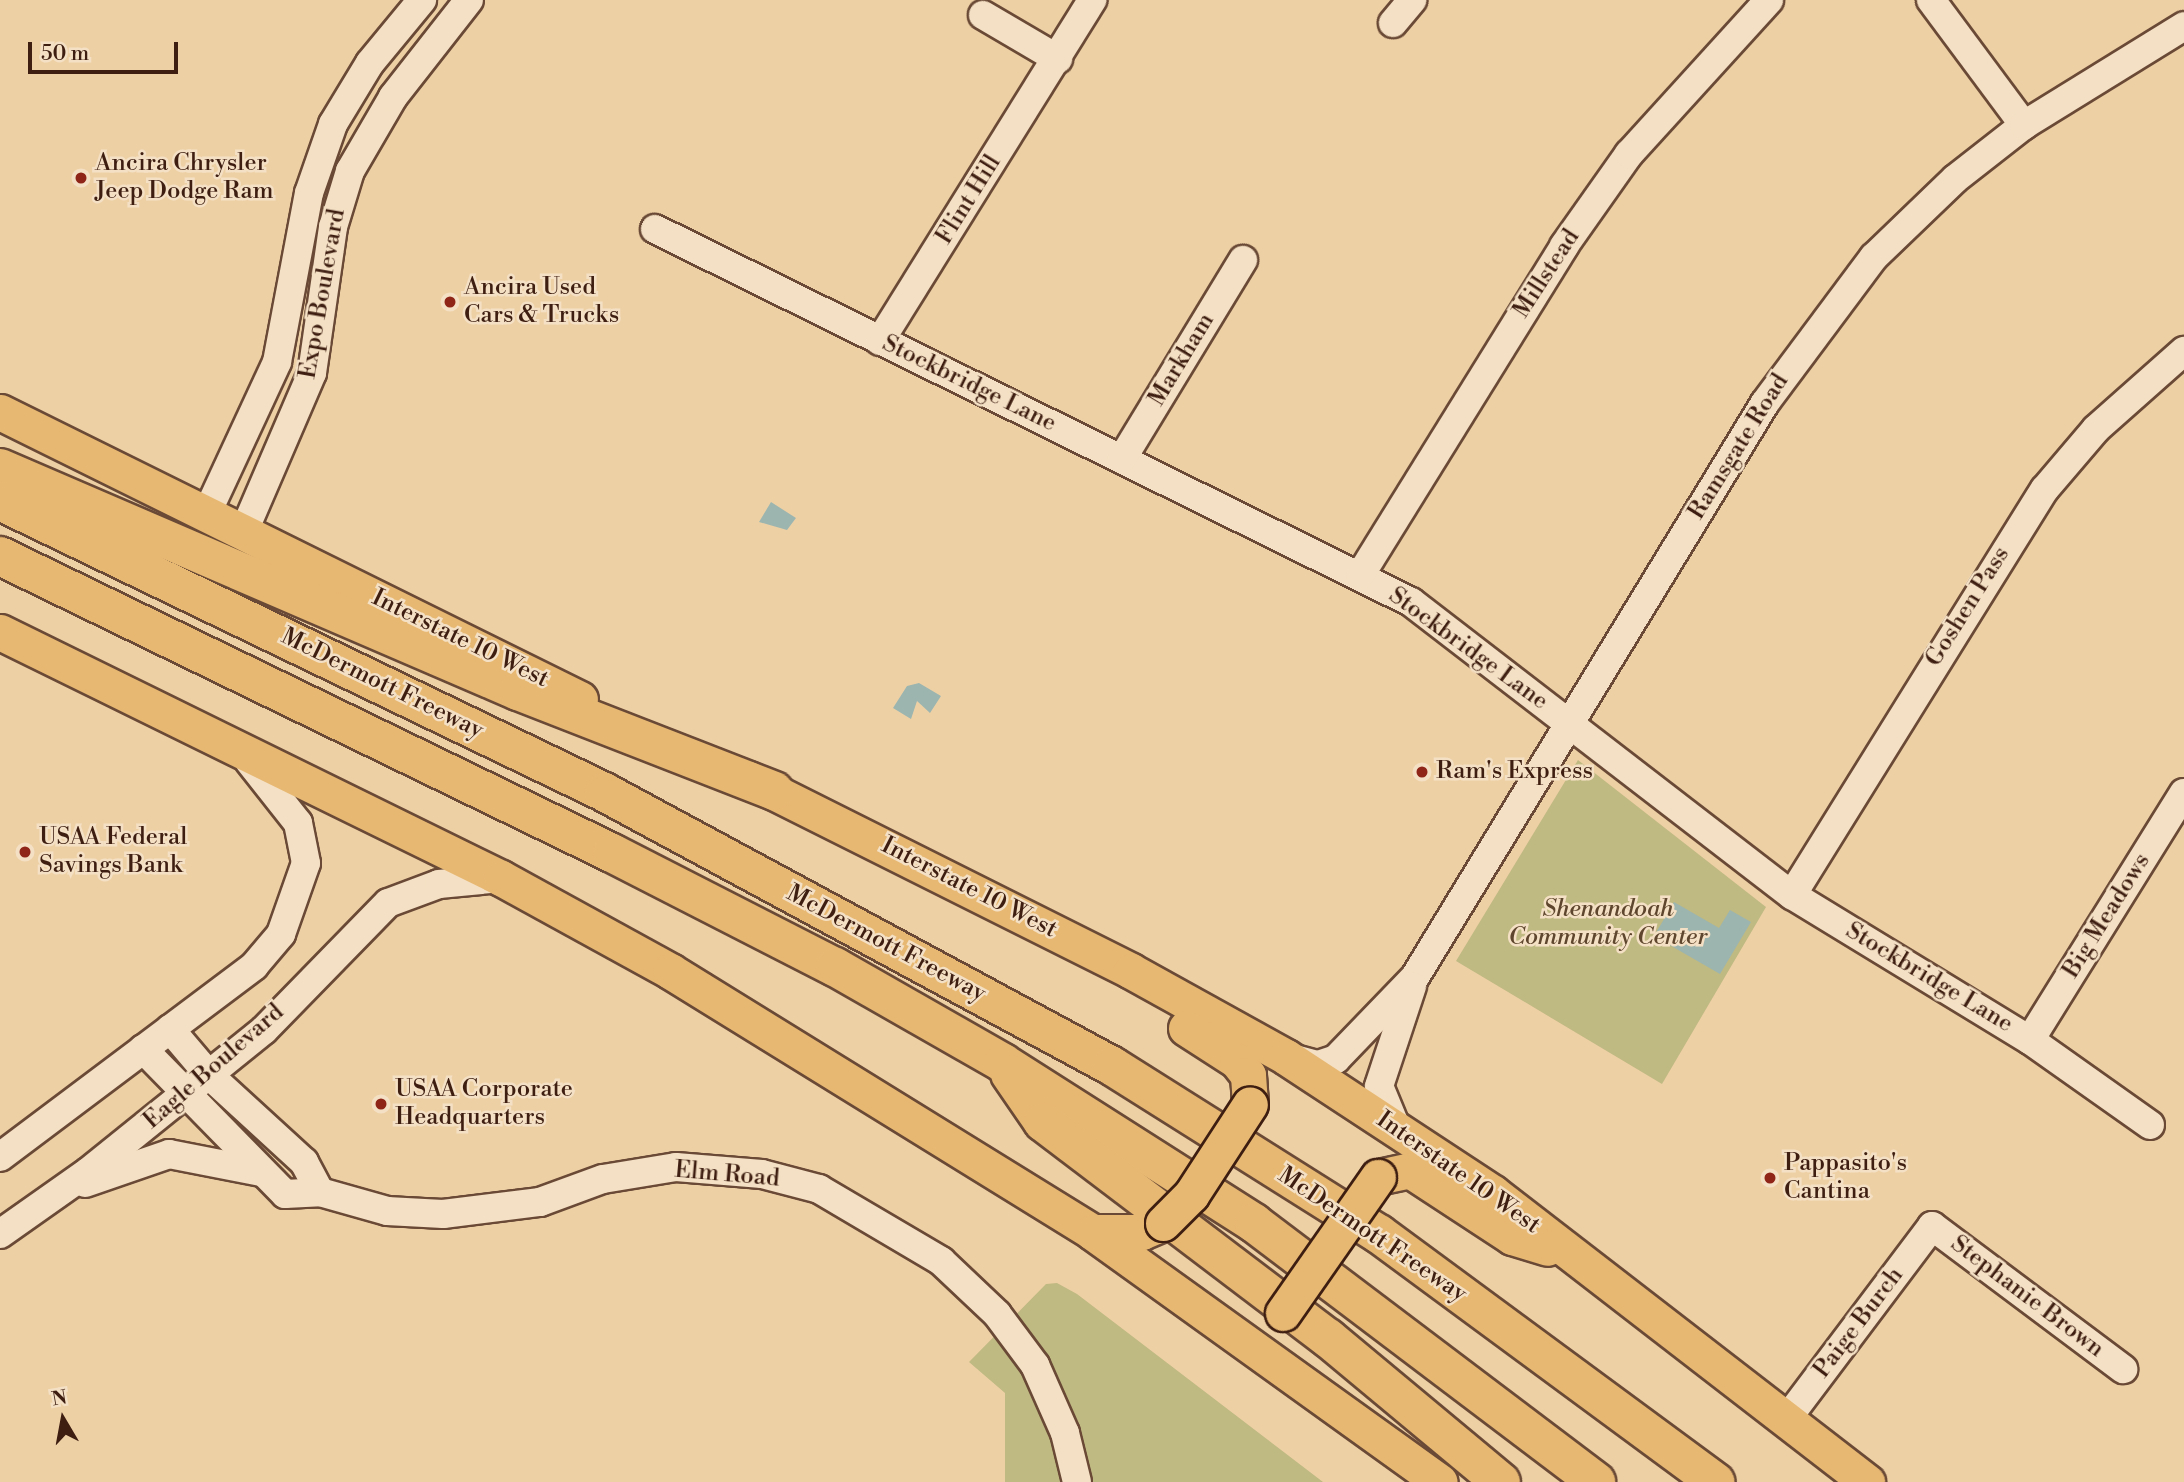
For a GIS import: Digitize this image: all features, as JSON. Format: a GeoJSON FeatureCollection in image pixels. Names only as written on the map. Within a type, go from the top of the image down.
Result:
{"type":"FeatureCollection","features":[{"type":"Feature","properties":{"kind":"highway"},"geometry":{"type":"LineString","coordinates":[[0,468],[518,691],[774,791]]}},
{"type":"Feature","properties":{"kind":"highway","name":"McDermott Freeway"},"geometry":{"type":"LineString","coordinates":[[0,501],[604,792],[1112,1066],[1378,1234],[1716,1482]]}},
{"type":"Feature","properties":{"kind":"highway","name":"McDermott Freeway"},"geometry":{"type":"LineString","coordinates":[[0,556],[612,853],[835,967],[1003,1063],[1254,1223],[1596,1482]]}},
{"type":"Feature","properties":{"kind":"highway"},"geometry":{"type":"LineString","coordinates":[[1003,1063],[1043,1122],[1328,1338],[1501,1482]]}},
{"type":"Feature","properties":{"kind":"main road","name":"Interstate 10 West"},"geometry":{"type":"LineString","coordinates":[[0,412],[774,791],[1088,949],[1286,1057],[1396,1127],[1574,1256],[1867,1482]]}},
{"type":"Feature","properties":{"kind":"main road"},"geometry":{"type":"LineString","coordinates":[[0,632],[227,740],[501,877],[670,971],[1092,1232],[1440,1482]]}},
{"type":"Feature","properties":{"kind":"main road"},"geometry":{"type":"LineString","coordinates":[[1088,949],[1136,999],[1237,1061],[1248,1075],[1250,1104],[1191,1195],[1163,1223],[1142,1233],[1092,1232]]}},
{"type":"Feature","properties":{"kind":"main road"},"geometry":{"type":"LineString","coordinates":[[1302,1381],[1282,1346],[1278,1328],[1283,1313],[1378,1177],[1410,1170],[1512,1237],[1574,1256]]}},
{"type":"Feature","properties":{"kind":"street","name":"Expo Boulevard"},"geometry":{"type":"LineString","coordinates":[[207,513],[277,362],[306,205],[333,124],[370,63],[422,0]]}},
{"type":"Feature","properties":{"kind":"street","name":"Expo Boulevard"},"geometry":{"type":"LineString","coordinates":[[244,531],[312,373],[333,227],[350,171],[393,97],[469,0]]}},
{"type":"Feature","properties":{"kind":"street","name":"Flint Hill"},"geometry":{"type":"LineString","coordinates":[[880,341],[1058,59],[1092,0]]}},
{"type":"Feature","properties":{"kind":"street"},"geometry":{"type":"LineString","coordinates":[[1393,23],[1412,0]]}},
{"type":"Feature","properties":{"kind":"street","name":"Millstead"},"geometry":{"type":"LineString","coordinates":[[1361,575],[1585,215],[1671,105],[1769,0]]}},
{"type":"Feature","properties":{"kind":"street"},"geometry":{"type":"LineString","coordinates":[[1931,0],[2024,125]]}},
{"type":"Feature","properties":{"kind":"street"},"geometry":{"type":"LineString","coordinates":[[984,15],[1058,59]]}},
{"type":"Feature","properties":{"kind":"street","name":"Ramsgate Road"},"geometry":{"type":"LineString","coordinates":[[1286,1057],[1318,1065],[1336,1059],[1415,977],[1808,338],[1874,257],[1955,179],[2024,125],[2184,26]]}},
{"type":"Feature","properties":{"kind":"street","name":"Stockbridge Lane"},"geometry":{"type":"LineString","coordinates":[[655,229],[1411,602],[1792,895],[2030,1040],[2150,1125]]}},
{"type":"Feature","properties":{"kind":"street","name":"Markham"},"geometry":{"type":"LineString","coordinates":[[1122,460],[1243,260]]}},
{"type":"Feature","properties":{"kind":"street","name":"Goshen Pass"},"geometry":{"type":"LineString","coordinates":[[1792,895],[2045,489],[2096,429],[2184,351]]}},
{"type":"Feature","properties":{"kind":"street","name":"Eagle Boulevard"},"geometry":{"type":"LineString","coordinates":[[0,1157],[254,966],[281,934],[306,863],[298,823],[276,788],[227,740]]}},
{"type":"Feature","properties":{"kind":"street","name":"Big Meadows"},"geometry":{"type":"LineString","coordinates":[[2030,1040],[2184,793]]}},
{"type":"Feature","properties":{"kind":"street","name":"Eagle Boulevard"},"geometry":{"type":"LineString","coordinates":[[0,1234],[62,1190],[264,1030],[388,903],[439,884],[501,877]]}},
{"type":"Feature","properties":{"kind":"street","name":"Ramsgate Road"},"geometry":{"type":"LineString","coordinates":[[1396,1127],[1380,1087],[1415,977]]}},
{"type":"Feature","properties":{"kind":"street"},"geometry":{"type":"LineString","coordinates":[[170,1029],[209,1075],[304,1162],[320,1192]]}},
{"type":"Feature","properties":{"kind":"street","name":"Elm Road"},"geometry":{"type":"LineString","coordinates":[[143,1049],[184,1095],[285,1194],[320,1192],[387,1211],[443,1214],[540,1202],[603,1179],[676,1167],[762,1174],[819,1189],[941,1261],[997,1314],[1035,1365],[1065,1433],[1077,1482]]}},
{"type":"Feature","properties":{"kind":"street"},"geometry":{"type":"LineString","coordinates":[[62,1190],[169,1154],[264,1173]]}},
{"type":"Feature","properties":{"kind":"street","name":"Stephanie Brown"},"geometry":{"type":"LineString","coordinates":[[1932,1226],[2123,1369]]}},
{"type":"Feature","properties":{"kind":"street","name":"Paige Burch"},"geometry":{"type":"LineString","coordinates":[[1786,1420],[1932,1226]]}},
{"type":"Feature","properties":{"kind":"green space","name":"Shenandoah Community Center"},"geometry":{"type":"Polygon","coordinates":[[[1578,760],[1766,907],[1662,1084],[1456,961],[1578,760]]]}},
{"type":"Feature","properties":{"kind":"green space"},"geometry":{"type":"Polygon","coordinates":[[[1057,1283],[1077,1294],[1323,1482],[1005,1482],[1005,1393],[969,1362],[1046,1284],[1057,1283]]]}},
{"type":"Feature","properties":{"kind":"water"},"geometry":{"type":"Polygon","coordinates":[[[771,502],[796,518],[787,530],[759,522],[771,502]]]}},
{"type":"Feature","properties":{"kind":"water"},"geometry":{"type":"Polygon","coordinates":[[[919,683],[941,696],[930,713],[917,701],[911,719],[893,708],[907,686],[919,683]]]}},
{"type":"Feature","properties":{"kind":"water"},"geometry":{"type":"Polygon","coordinates":[[[1674,902],[1719,928],[1730,910],[1751,922],[1720,974],[1654,936],[1674,902]]]}},
{"type":"Feature","properties":{"kind":"place","name":"Ancira Chrysler Jeep Dodge Ram"},"geometry":{"type":"Point","coordinates":[81,178]}},
{"type":"Feature","properties":{"kind":"place","name":"Ancira Used Cars & Trucks"},"geometry":{"type":"Point","coordinates":[450,302]}},
{"type":"Feature","properties":{"kind":"place","name":"Ram's Express"},"geometry":{"type":"Point","coordinates":[1422,772]}},
{"type":"Feature","properties":{"kind":"place","name":"USAA Federal Savings Bank"},"geometry":{"type":"Point","coordinates":[25,852]}},
{"type":"Feature","properties":{"kind":"place","name":"USAA Corporate Headquarters"},"geometry":{"type":"Point","coordinates":[381,1104]}},
{"type":"Feature","properties":{"kind":"place","name":"Pappasito's Cantina"},"geometry":{"type":"Point","coordinates":[1770,1178]}}]}
